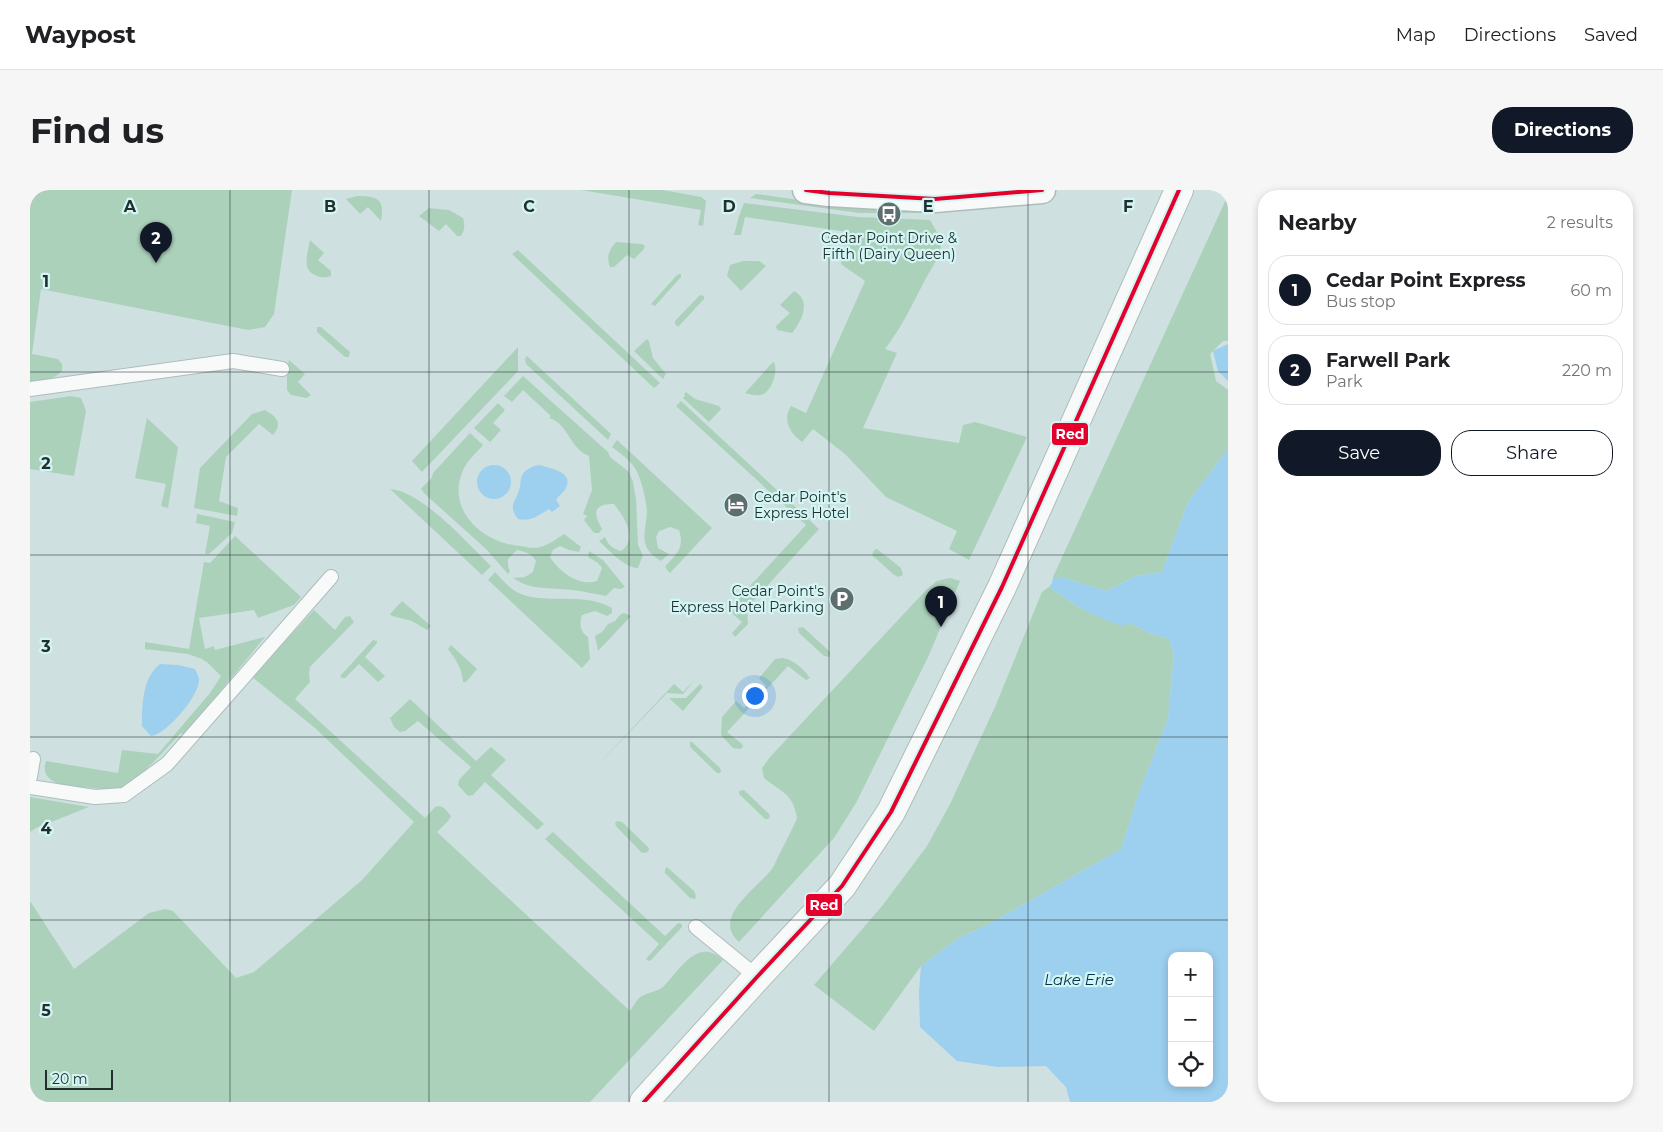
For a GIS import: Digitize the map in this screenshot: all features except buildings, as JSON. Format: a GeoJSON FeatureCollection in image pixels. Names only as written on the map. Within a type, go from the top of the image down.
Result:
{"type":"FeatureCollection","features":[{"type":"Feature","properties":{"kind":"main road"},"geometry":{"type":"LineString","coordinates":[[644,1102],[842,886],[891,812],[1002,587],[1179,190]]}},
{"type":"Feature","properties":{"kind":"street"},"geometry":{"type":"LineString","coordinates":[[806,190],[936,199],[1039,190]]}},
{"type":"Feature","properties":{"kind":"lane"},"geometry":{"type":"LineString","coordinates":[[30,389],[234,361],[282,369]]}},
{"type":"Feature","properties":{"kind":"lane"},"geometry":{"type":"LineString","coordinates":[[30,787],[95,796],[124,795],[167,764],[331,577]]}},
{"type":"Feature","properties":{"kind":"lane"},"geometry":{"type":"LineString","coordinates":[[30,777],[33,759]]}},
{"type":"Feature","properties":{"kind":"lane"},"geometry":{"type":"LineString","coordinates":[[696,927],[757,977]]}},
{"type":"Feature","properties":{"kind":"green space"},"geometry":{"type":"Polygon","coordinates":[[[30,190],[292,190],[274,314],[265,327],[248,330],[41,289],[32,354],[58,359],[62,364],[62,371],[48,380],[30,382],[30,190]]]}},
{"type":"Feature","properties":{"kind":"green space"},"geometry":{"type":"Polygon","coordinates":[[[581,190],[663,190],[701,197],[706,201],[703,226],[698,225],[701,210],[581,190]]]}},
{"type":"Feature","properties":{"kind":"green space"},"geometry":{"type":"Polygon","coordinates":[[[756,194],[835,205],[919,210],[923,213],[859,213],[750,198],[756,194]]]}},
{"type":"Feature","properties":{"kind":"green space"},"geometry":{"type":"Polygon","coordinates":[[[1228,195],[1228,341],[1223,341],[1210,354],[1216,381],[1228,390],[1228,449],[1188,502],[1162,572],[1136,576],[1106,591],[1062,577],[1053,577],[1228,195]]]}},
{"type":"Feature","properties":{"kind":"green space"},"geometry":{"type":"Polygon","coordinates":[[[357,196],[378,200],[382,207],[381,221],[368,207],[360,214],[346,199],[357,196]]]}},
{"type":"Feature","properties":{"kind":"green space"},"geometry":{"type":"Polygon","coordinates":[[[744,203],[858,217],[930,220],[942,241],[939,253],[897,332],[885,349],[897,353],[863,428],[959,443],[963,425],[975,422],[1027,437],[969,560],[949,549],[957,531],[886,497],[845,454],[813,429],[802,442],[794,435],[787,421],[788,411],[791,406],[806,413],[865,281],[841,264],[848,232],[745,217],[741,235],[734,235],[744,203]]]}},
{"type":"Feature","properties":{"kind":"green space"},"geometry":{"type":"Polygon","coordinates":[[[429,208],[449,210],[463,218],[464,227],[461,236],[457,236],[446,224],[439,231],[419,216],[429,208]]]}},
{"type":"Feature","properties":{"kind":"green space"},"geometry":{"type":"Polygon","coordinates":[[[310,240],[324,253],[318,260],[331,271],[331,276],[319,277],[308,269],[306,260],[310,240]]]}},
{"type":"Feature","properties":{"kind":"green space"},"geometry":{"type":"Polygon","coordinates":[[[616,242],[642,244],[645,246],[634,259],[627,255],[614,267],[610,267],[609,253],[616,242]]]}},
{"type":"Feature","properties":{"kind":"green space"},"geometry":{"type":"Polygon","coordinates":[[[518,250],[660,383],[654,388],[512,254],[518,250]]]}},
{"type":"Feature","properties":{"kind":"green space"},"geometry":{"type":"Polygon","coordinates":[[[743,261],[759,261],[766,266],[741,291],[727,276],[730,265],[743,261]]]}},
{"type":"Feature","properties":{"kind":"green space"},"geometry":{"type":"Polygon","coordinates":[[[681,274],[681,277],[655,306],[651,304],[676,276],[681,274]]]}},
{"type":"Feature","properties":{"kind":"green space"},"geometry":{"type":"Polygon","coordinates":[[[794,291],[803,300],[804,311],[802,317],[792,333],[777,330],[776,326],[790,313],[780,305],[794,291]]]}},
{"type":"Feature","properties":{"kind":"green space"},"geometry":{"type":"Polygon","coordinates":[[[700,295],[704,296],[704,299],[678,327],[675,321],[700,295]]]}},
{"type":"Feature","properties":{"kind":"green space"},"geometry":{"type":"Polygon","coordinates":[[[317,327],[321,327],[350,352],[349,357],[345,357],[317,332],[317,327]]]}},
{"type":"Feature","properties":{"kind":"green space"},"geometry":{"type":"Polygon","coordinates":[[[647,339],[653,358],[666,374],[663,379],[634,351],[647,339]]]}},
{"type":"Feature","properties":{"kind":"green space"},"geometry":{"type":"Polygon","coordinates":[[[518,347],[518,371],[422,472],[412,461],[518,347]]]}},
{"type":"Feature","properties":{"kind":"green space"},"geometry":{"type":"Polygon","coordinates":[[[527,356],[611,434],[608,440],[526,364],[525,359],[527,356]]]}},
{"type":"Feature","properties":{"kind":"green space"},"geometry":{"type":"Polygon","coordinates":[[[289,360],[305,374],[298,382],[311,395],[307,398],[291,395],[287,390],[289,360]]]}},
{"type":"Feature","properties":{"kind":"green space"},"geometry":{"type":"Polygon","coordinates":[[[774,362],[775,374],[768,390],[758,395],[745,393],[772,363],[774,362]]]}},
{"type":"Feature","properties":{"kind":"green space"},"geometry":{"type":"Polygon","coordinates":[[[523,376],[608,452],[610,457],[629,472],[636,499],[638,545],[643,555],[638,568],[627,565],[599,541],[605,537],[611,546],[621,551],[629,540],[628,528],[614,504],[607,504],[597,510],[597,518],[602,529],[599,533],[594,533],[584,520],[587,516],[583,514],[592,490],[589,456],[577,447],[561,425],[549,418],[551,416],[523,390],[512,402],[504,396],[523,376]]]}},
{"type":"Feature","properties":{"kind":"green space"},"geometry":{"type":"Polygon","coordinates":[[[686,392],[695,399],[719,406],[721,409],[709,422],[683,398],[686,392]]]}},
{"type":"Feature","properties":{"kind":"green space"},"geometry":{"type":"Polygon","coordinates":[[[71,396],[81,398],[86,411],[74,476],[30,469],[30,402],[71,396]]]}},
{"type":"Feature","properties":{"kind":"green space"},"geometry":{"type":"Polygon","coordinates":[[[681,401],[819,529],[747,608],[748,624],[735,637],[732,633],[742,622],[728,610],[806,525],[676,406],[681,401]]]}},
{"type":"Feature","properties":{"kind":"green space"},"geometry":{"type":"Polygon","coordinates":[[[498,403],[505,410],[493,423],[501,430],[490,442],[474,428],[498,403]]]}},
{"type":"Feature","properties":{"kind":"green space"},"geometry":{"type":"Polygon","coordinates":[[[265,410],[273,415],[278,424],[273,435],[259,424],[226,457],[219,501],[238,508],[237,516],[194,508],[200,468],[252,414],[265,410]]]}},
{"type":"Feature","properties":{"kind":"green space"},"geometry":{"type":"Polygon","coordinates":[[[147,418],[178,447],[168,508],[161,506],[166,484],[135,478],[147,418]]]}},
{"type":"Feature","properties":{"kind":"green space"},"geometry":{"type":"Polygon","coordinates":[[[470,433],[483,445],[464,468],[459,483],[459,497],[463,510],[471,522],[493,539],[507,544],[530,548],[546,545],[564,534],[581,547],[579,552],[560,546],[553,550],[550,557],[564,573],[584,582],[597,581],[602,568],[588,557],[589,551],[603,560],[625,587],[620,589],[614,588],[606,596],[575,590],[534,587],[520,582],[513,578],[525,577],[533,572],[536,561],[532,556],[517,550],[508,559],[510,571],[508,574],[487,550],[425,494],[421,489],[430,480],[433,473],[470,433]]]}},
{"type":"Feature","properties":{"kind":"green space"},"geometry":{"type":"Polygon","coordinates":[[[617,440],[712,528],[670,573],[665,567],[676,555],[680,547],[681,537],[679,530],[670,527],[659,531],[656,537],[658,548],[669,554],[661,561],[649,551],[644,534],[647,513],[645,497],[633,465],[612,447],[617,440]]]}},
{"type":"Feature","properties":{"kind":"green space"},"geometry":{"type":"Polygon","coordinates":[[[390,489],[403,492],[430,508],[491,566],[482,575],[390,489]]]}},
{"type":"Feature","properties":{"kind":"green space"},"geometry":{"type":"Polygon","coordinates":[[[197,514],[235,522],[232,533],[209,554],[205,554],[210,526],[196,523],[197,514]]]}},
{"type":"Feature","properties":{"kind":"green space"},"geometry":{"type":"Polygon","coordinates":[[[235,536],[301,597],[294,605],[258,618],[254,610],[199,618],[205,649],[214,646],[215,650],[265,637],[184,735],[181,733],[132,782],[118,790],[112,791],[70,786],[53,781],[47,776],[45,770],[46,761],[118,773],[122,750],[158,754],[210,693],[221,676],[208,663],[188,654],[145,649],[145,642],[189,649],[204,562],[210,563],[235,536]]]}},
{"type":"Feature","properties":{"kind":"green space"},"geometry":{"type":"Polygon","coordinates":[[[877,549],[901,568],[903,575],[898,577],[893,574],[872,555],[874,550],[877,549]]]}},
{"type":"Feature","properties":{"kind":"green space"},"geometry":{"type":"Polygon","coordinates":[[[495,572],[512,589],[526,596],[587,600],[612,608],[612,613],[607,616],[595,611],[582,615],[581,628],[588,637],[590,659],[582,668],[488,580],[495,572]]]}},
{"type":"Feature","properties":{"kind":"green space"},"geometry":{"type":"Polygon","coordinates":[[[950,578],[960,581],[929,655],[856,803],[834,838],[739,942],[732,933],[730,923],[733,913],[747,894],[772,868],[797,818],[793,803],[781,790],[764,778],[762,768],[770,757],[927,589],[937,581],[950,578]]]}},
{"type":"Feature","properties":{"kind":"green space"},"geometry":{"type":"Polygon","coordinates":[[[1049,587],[1080,608],[1130,623],[1149,633],[1169,639],[1174,655],[1168,718],[1139,793],[1121,849],[989,924],[957,939],[921,966],[874,1031],[814,985],[882,906],[927,846],[950,804],[995,707],[1042,592],[1049,587]]]}},
{"type":"Feature","properties":{"kind":"green space"},"geometry":{"type":"Polygon","coordinates":[[[402,601],[431,626],[427,630],[412,621],[390,614],[402,601]]]}},
{"type":"Feature","properties":{"kind":"green space"},"geometry":{"type":"Polygon","coordinates":[[[314,610],[335,630],[345,617],[350,616],[354,622],[310,667],[310,682],[295,699],[425,818],[435,807],[440,806],[444,808],[451,816],[437,832],[630,1011],[640,997],[663,987],[690,958],[697,954],[705,952],[714,954],[723,960],[590,1102],[30,1102],[30,901],[74,969],[149,913],[165,909],[173,911],[236,978],[254,972],[362,880],[414,822],[315,728],[252,677],[314,610]]]}},
{"type":"Feature","properties":{"kind":"green space"},"geometry":{"type":"Polygon","coordinates":[[[624,613],[631,616],[598,651],[595,636],[624,613]]]}},
{"type":"Feature","properties":{"kind":"green space"},"geometry":{"type":"Polygon","coordinates":[[[803,627],[830,652],[830,657],[824,656],[799,633],[798,628],[803,627]]]}},
{"type":"Feature","properties":{"kind":"green space"},"geometry":{"type":"Polygon","coordinates":[[[373,640],[377,641],[377,643],[365,657],[385,676],[378,682],[359,664],[345,678],[342,678],[340,676],[373,640]]]}},
{"type":"Feature","properties":{"kind":"green space"},"geometry":{"type":"Polygon","coordinates":[[[451,645],[477,669],[466,682],[463,682],[460,668],[448,649],[451,645]]]}},
{"type":"Feature","properties":{"kind":"green space"},"geometry":{"type":"Polygon","coordinates":[[[783,658],[798,665],[810,678],[806,680],[788,666],[727,732],[742,744],[743,747],[740,749],[733,748],[721,735],[722,717],[736,701],[744,708],[766,686],[759,678],[775,659],[783,658]]]}},
{"type":"Feature","properties":{"kind":"green space"},"geometry":{"type":"Polygon","coordinates":[[[695,679],[683,694],[667,693],[593,770],[674,684],[683,692],[695,679]]]}},
{"type":"Feature","properties":{"kind":"green space"},"geometry":{"type":"Polygon","coordinates":[[[700,684],[703,687],[683,711],[669,698],[686,698],[700,684]]]}},
{"type":"Feature","properties":{"kind":"green space"},"geometry":{"type":"Polygon","coordinates":[[[410,699],[476,761],[491,747],[506,760],[491,775],[544,824],[537,830],[485,782],[473,795],[468,796],[458,785],[459,780],[471,767],[418,721],[405,731],[400,732],[394,727],[390,718],[410,699]]]}},
{"type":"Feature","properties":{"kind":"green space"},"geometry":{"type":"Polygon","coordinates":[[[690,742],[720,768],[720,773],[717,773],[690,747],[690,742]]]}},
{"type":"Feature","properties":{"kind":"green space"},"geometry":{"type":"Polygon","coordinates":[[[744,790],[769,814],[770,817],[768,819],[765,819],[739,794],[739,791],[744,790]]]}},
{"type":"Feature","properties":{"kind":"green space"},"geometry":{"type":"Polygon","coordinates":[[[30,797],[89,807],[30,832],[30,797]]]}},
{"type":"Feature","properties":{"kind":"green space"},"geometry":{"type":"Polygon","coordinates":[[[617,821],[622,822],[649,848],[648,852],[641,852],[616,826],[615,823],[617,821]]]}},
{"type":"Feature","properties":{"kind":"green space"},"geometry":{"type":"Polygon","coordinates":[[[553,832],[665,936],[678,923],[682,924],[682,927],[651,960],[648,961],[646,959],[659,944],[545,839],[553,832]]]}},
{"type":"Feature","properties":{"kind":"green space"},"geometry":{"type":"Polygon","coordinates":[[[667,867],[694,891],[695,899],[690,898],[665,873],[667,867]]]}},
{"type":"Feature","properties":{"kind":"water"},"geometry":{"type":"Polygon","coordinates":[[[1228,344],[1228,381],[1218,371],[1213,351],[1228,344]]]}},
{"type":"Feature","properties":{"kind":"water","name":"Lake Erie"},"geometry":{"type":"Polygon","coordinates":[[[1228,449],[1228,1102],[1070,1102],[1066,1087],[1046,1066],[998,1067],[957,1061],[920,1027],[919,992],[921,966],[957,939],[989,924],[1121,849],[1139,793],[1168,718],[1174,655],[1169,639],[1149,633],[1130,623],[1122,626],[1106,620],[1080,608],[1049,587],[1053,577],[1062,577],[1106,591],[1136,576],[1162,572],[1188,502],[1228,449]]]}},
{"type":"Feature","properties":{"kind":"water"},"geometry":{"type":"Polygon","coordinates":[[[494,465],[501,466],[506,470],[510,475],[510,489],[506,494],[501,498],[494,499],[487,498],[482,494],[478,489],[477,482],[478,475],[482,470],[487,466],[494,465]]]}},
{"type":"Feature","properties":{"kind":"water"},"geometry":{"type":"Polygon","coordinates":[[[540,465],[561,472],[567,479],[564,491],[556,500],[560,506],[552,512],[549,509],[531,519],[518,519],[513,508],[522,475],[528,469],[540,465]]]}},
{"type":"Feature","properties":{"kind":"water"},"geometry":{"type":"Polygon","coordinates":[[[160,664],[178,665],[195,669],[199,680],[194,695],[181,713],[165,729],[151,736],[142,726],[144,693],[146,684],[160,664]]]}},
{"type":"Feature","properties":{"kind":"transit line","name":"Red"},"geometry":{"type":"LineString","coordinates":[[806,190],[935,199],[1042,190]]}},
{"type":"Feature","properties":{"kind":"transit line","name":"Red"},"geometry":{"type":"LineString","coordinates":[[644,1102],[842,886],[891,812],[1002,587],[1179,190]]}},
{"type":"Feature","properties":{"kind":"place","name":"Cedar Point Drive & Fifth (Dairy Queen)"},"geometry":{"type":"Point","coordinates":[889,214]}},
{"type":"Feature","properties":{"kind":"place","name":"Farwell Park"},"geometry":{"type":"Point","coordinates":[156,263]}},
{"type":"Feature","properties":{"kind":"place","name":"Cedar Point's Express Hotel"},"geometry":{"type":"Point","coordinates":[736,505]}},
{"type":"Feature","properties":{"kind":"place","name":"Cedar Point's Express Hotel Parking"},"geometry":{"type":"Point","coordinates":[842,599]}},
{"type":"Feature","properties":{"kind":"place","name":"Cedar Point Express"},"geometry":{"type":"Point","coordinates":[941,627]}}]}
